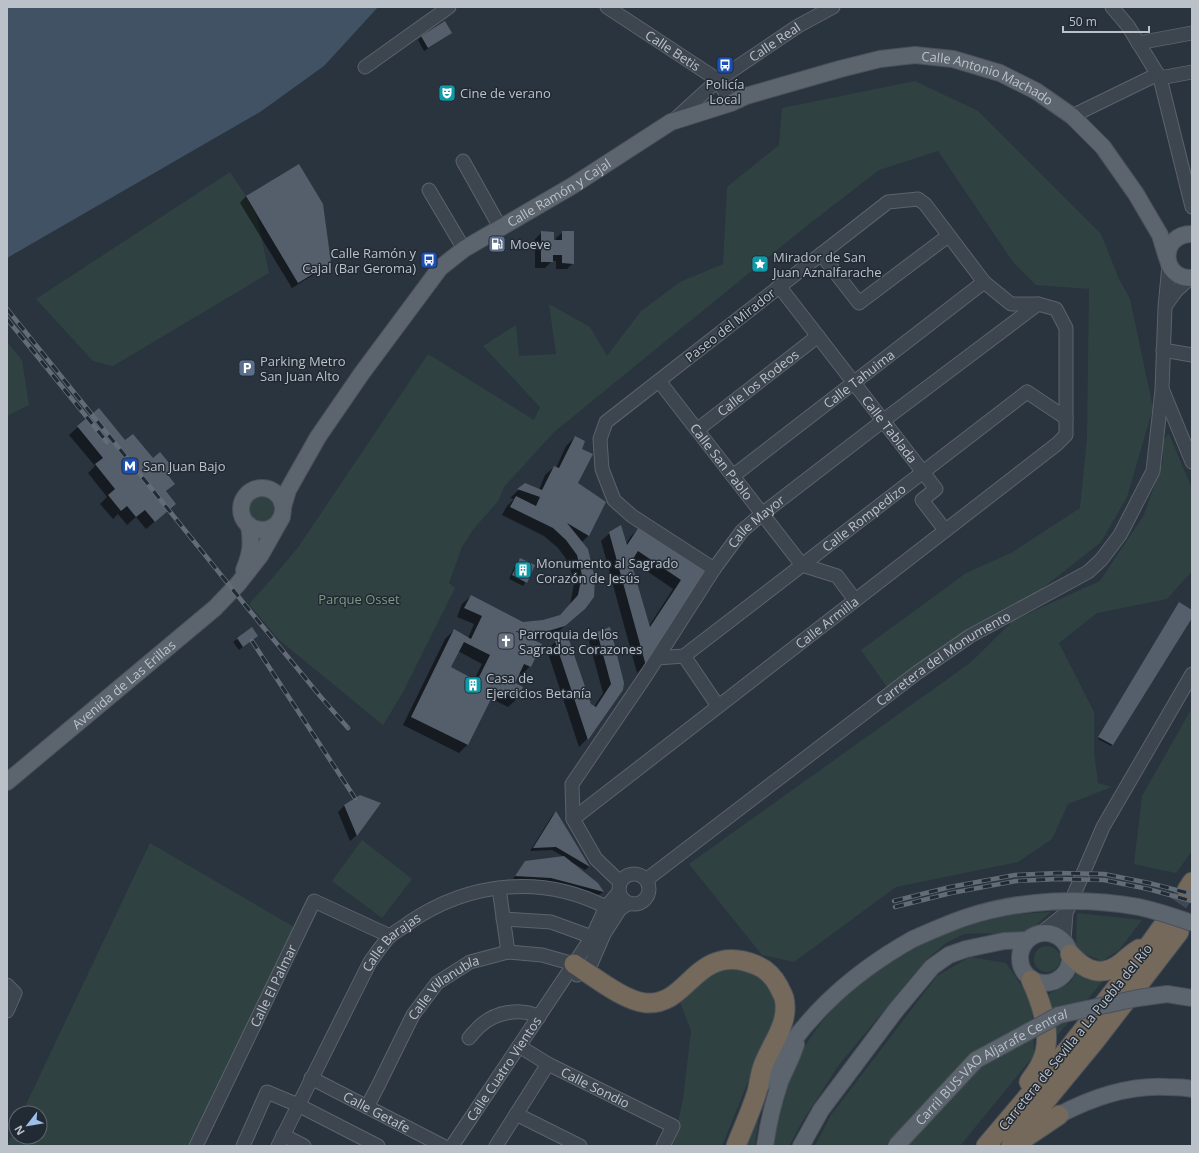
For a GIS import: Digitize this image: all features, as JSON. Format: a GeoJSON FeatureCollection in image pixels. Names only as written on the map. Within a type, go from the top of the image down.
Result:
{"type":"FeatureCollection","features":[{"type":"Feature","properties":{"kind":"highway"},"geometry":{"type":"LineString","coordinates":[[1067,947],[1077,961],[1090,970],[1100,972],[1111,970],[1132,953],[1171,931]]}},
{"type":"Feature","properties":{"kind":"highway","name":"Carretera de Sevilla a La Puebla del Río"},"geometry":{"type":"LineString","coordinates":[[986,1146],[1171,931]]}},
{"type":"Feature","properties":{"kind":"highway","name":"Carretera de Sevilla a La Puebla del Río"},"geometry":{"type":"LineString","coordinates":[[1012,1146],[1029,1121],[1109,1023],[1171,931]]}},
{"type":"Feature","properties":{"kind":"highway"},"geometry":{"type":"LineString","coordinates":[[579,967],[625,997],[646,1003],[662,1001],[678,993],[699,973],[712,964],[730,959],[748,961],[763,968],[776,981],[784,998],[785,1015],[778,1035],[763,1066],[757,1093],[736,1146]]}},
{"type":"Feature","properties":{"kind":"highway"},"geometry":{"type":"LineString","coordinates":[[1019,1108],[1027,1085],[1042,1063],[1046,1045],[1046,1022],[1039,998],[1031,980]]}},
{"type":"Feature","properties":{"kind":"highway"},"geometry":{"type":"LineString","coordinates":[[1012,1146],[1059,1115]]}},
{"type":"Feature","properties":{"kind":"main road","name":"Calle Antonio Machado"},"geometry":{"type":"LineString","coordinates":[[672,122],[731,103],[746,96],[880,58],[915,55],[953,59],[1000,73],[1036,91],[1072,116],[1104,147],[1136,194],[1160,234],[1168,261]]}},
{"type":"Feature","properties":{"kind":"main road","name":"Calle Ramón y Cajal"},"geometry":{"type":"LineString","coordinates":[[259,488],[274,484],[287,476],[318,437],[362,373],[440,268],[464,249],[572,186],[672,122]]}},
{"type":"Feature","properties":{"kind":"main road"},"geometry":{"type":"LineString","coordinates":[[1191,278],[1182,277],[1173,271],[1168,261],[1169,246],[1173,240],[1185,234],[1192,234]]}},
{"type":"Feature","properties":{"kind":"main road","name":"Calle Ramón y Cajal"},"geometry":{"type":"LineString","coordinates":[[282,512],[288,490],[318,437]]}},
{"type":"Feature","properties":{"kind":"main road"},"geometry":{"type":"LineString","coordinates":[[266,488],[273,490],[282,500],[282,512],[273,527],[268,529],[255,528],[249,526],[244,520],[242,514],[242,504],[247,494],[252,490],[266,488]]}},
{"type":"Feature","properties":{"kind":"main road","name":"Avenida de Las Erillas"},"geometry":{"type":"LineString","coordinates":[[7,782],[215,608],[238,584],[260,556],[282,512]]}},
{"type":"Feature","properties":{"kind":"main road","name":"Avenida de Las Erillas"},"geometry":{"type":"LineString","coordinates":[[238,584],[250,556],[251,542],[249,526]]}},
{"type":"Feature","properties":{"kind":"main road"},"geometry":{"type":"LineString","coordinates":[[757,1093],[776,1062],[799,1031],[848,982],[888,953],[913,939],[967,917],[996,909],[1048,902],[1078,901],[1140,908],[1171,931]]}},
{"type":"Feature","properties":{"kind":"main road"},"geometry":{"type":"LineString","coordinates":[[801,1146],[821,1110],[896,1010],[932,967],[949,955],[987,944],[1049,933],[1057,936],[1067,947],[1070,964],[1066,973],[1059,980],[1050,984],[1040,984],[1031,980],[1024,973],[1020,964],[1013,956],[987,944]]}},
{"type":"Feature","properties":{"kind":"main road"},"geometry":{"type":"LineString","coordinates":[[1020,964],[1019,955],[1022,947],[1034,936]]}},
{"type":"Feature","properties":{"kind":"main road","name":"Carril BUS-VAO Aljarafe Central"},"geometry":{"type":"LineString","coordinates":[[896,1146],[976,1060],[1059,1015],[1138,998],[1167,994],[1192,998]]}},
{"type":"Feature","properties":{"kind":"main road"},"geometry":{"type":"LineString","coordinates":[[765,1146],[768,1124],[781,1081],[794,1053],[799,1031]]}},
{"type":"Feature","properties":{"kind":"main road"},"geometry":{"type":"LineString","coordinates":[[1059,1115],[1080,1104],[1120,1090],[1154,1086],[1192,1089]]}},
{"type":"Feature","properties":{"kind":"street"},"geometry":{"type":"LineString","coordinates":[[365,67],[449,7]]}},
{"type":"Feature","properties":{"kind":"street","name":"Calle Betis"},"geometry":{"type":"LineString","coordinates":[[607,7],[718,80],[731,103]]}},
{"type":"Feature","properties":{"kind":"street","name":"Calle Real"},"geometry":{"type":"LineString","coordinates":[[672,122],[718,80],[798,26],[833,7]]}},
{"type":"Feature","properties":{"kind":"street"},"geometry":{"type":"LineString","coordinates":[[1112,7],[1128,26],[1159,76],[1187,162],[1192,207]]}},
{"type":"Feature","properties":{"kind":"street"},"geometry":{"type":"LineString","coordinates":[[1138,42],[1192,32]]}},
{"type":"Feature","properties":{"kind":"street"},"geometry":{"type":"LineString","coordinates":[[1072,116],[1159,76],[1192,72]]}},
{"type":"Feature","properties":{"kind":"street"},"geometry":{"type":"LineString","coordinates":[[462,161],[500,227]]}},
{"type":"Feature","properties":{"kind":"street"},"geometry":{"type":"LineString","coordinates":[[429,190],[464,249]]}},
{"type":"Feature","properties":{"kind":"street","name":"Paseo del Mirador"},"geometry":{"type":"LineString","coordinates":[[714,569],[632,516],[614,500],[602,468],[600,439],[606,422],[888,202],[918,199],[925,204],[984,282],[1011,304],[1038,304],[1056,309],[1066,328],[1066,418]]}},
{"type":"Feature","properties":{"kind":"street"},"geometry":{"type":"LineString","coordinates":[[821,254],[859,303],[948,236]]}},
{"type":"Feature","properties":{"kind":"street"},"geometry":{"type":"LineString","coordinates":[[1168,261],[1162,390],[1192,462]]}},
{"type":"Feature","properties":{"kind":"street"},"geometry":{"type":"LineString","coordinates":[[1165,307],[1176,292],[1191,278]]}},
{"type":"Feature","properties":{"kind":"street","name":"Calle Tahuima"},"geometry":{"type":"LineString","coordinates":[[733,476],[984,282]]}},
{"type":"Feature","properties":{"kind":"street","name":"Calle Tablada"},"geometry":{"type":"LineString","coordinates":[[779,286],[936,489],[922,500],[946,530]]}},
{"type":"Feature","properties":{"kind":"street","name":"Calle Mayor"},"geometry":{"type":"LineString","coordinates":[[573,818],[572,784],[658,658],[714,569],[742,531],[884,420],[1038,304]]}},
{"type":"Feature","properties":{"kind":"street","name":"Calle los Rodeos"},"geometry":{"type":"LineString","coordinates":[[697,430],[818,336]]}},
{"type":"Feature","properties":{"kind":"street"},"geometry":{"type":"LineString","coordinates":[[1163,350],[1192,355]]}},
{"type":"Feature","properties":{"kind":"street","name":"Calle San Pablo"},"geometry":{"type":"LineString","coordinates":[[659,381],[802,565]]}},
{"type":"Feature","properties":{"kind":"street","name":"Carretera del Monumento"},"geometry":{"type":"LineString","coordinates":[[646,880],[918,672],[963,641],[1088,572],[1101,560],[1120,535],[1153,471],[1162,390]]}},
{"type":"Feature","properties":{"kind":"street","name":"Calle Rompedizo"},"geometry":{"type":"LineString","coordinates":[[684,656],[1027,392],[1066,418]]}},
{"type":"Feature","properties":{"kind":"street","name":"Calle Armilla"},"geometry":{"type":"LineString","coordinates":[[573,818],[1057,444],[1066,434],[1066,418]]}},
{"type":"Feature","properties":{"kind":"street"},"geometry":{"type":"LineString","coordinates":[[1157,437],[1168,425],[1176,424]]}},
{"type":"Feature","properties":{"kind":"street"},"geometry":{"type":"LineString","coordinates":[[802,565],[837,576],[855,600]]}},
{"type":"Feature","properties":{"kind":"street"},"geometry":{"type":"LineString","coordinates":[[658,658],[684,656],[718,706]]}},
{"type":"Feature","properties":{"kind":"street"},"geometry":{"type":"LineString","coordinates":[[1067,947],[1066,913],[1103,827],[1192,674]]}},
{"type":"Feature","properties":{"kind":"street"},"geometry":{"type":"LineString","coordinates":[[573,818],[596,859],[620,887],[622,899],[629,903],[636,904],[643,901],[648,895],[649,887],[646,880],[636,874],[630,874],[624,877],[620,887]]}},
{"type":"Feature","properties":{"kind":"street","name":"Calle Barajas"},"geometry":{"type":"LineString","coordinates":[[280,1141],[370,962],[390,936],[432,909],[465,894],[499,888],[521,885],[554,888],[606,906]]}},
{"type":"Feature","properties":{"kind":"street","name":"Calle Cuatro Vientos"},"geometry":{"type":"LineString","coordinates":[[452,1146],[556,992],[579,967],[606,906],[620,887]]}},
{"type":"Feature","properties":{"kind":"street"},"geometry":{"type":"LineString","coordinates":[[499,888],[508,952]]}},
{"type":"Feature","properties":{"kind":"street","name":"Calle El Palmar"},"geometry":{"type":"LineString","coordinates":[[196,1146],[314,901],[390,936]]}},
{"type":"Feature","properties":{"kind":"street","name":"Calle Cuatro Vientos"},"geometry":{"type":"LineString","coordinates":[[579,967],[591,964],[604,934],[620,909],[629,903]]}},
{"type":"Feature","properties":{"kind":"street"},"geometry":{"type":"LineString","coordinates":[[1034,936],[1066,913]]}},
{"type":"Feature","properties":{"kind":"street"},"geometry":{"type":"LineString","coordinates":[[503,919],[551,922],[592,937]]}},
{"type":"Feature","properties":{"kind":"street","name":"Calle Villanubla"},"geometry":{"type":"LineString","coordinates":[[367,1107],[412,1015],[437,982],[470,962],[508,952],[542,955],[579,967]]}},
{"type":"Feature","properties":{"kind":"street"},"geometry":{"type":"LineString","coordinates":[[7,1011],[10,992]]}},
{"type":"Feature","properties":{"kind":"street"},"geometry":{"type":"LineString","coordinates":[[469,1038],[480,1026],[496,1016],[511,1012],[531,1012],[539,1017]]}},
{"type":"Feature","properties":{"kind":"street","name":"Calle Sondio"},"geometry":{"type":"LineString","coordinates":[[519,1046],[548,1064],[673,1126],[663,1146]]}},
{"type":"Feature","properties":{"kind":"street"},"geometry":{"type":"LineString","coordinates":[[496,1146],[548,1064]]}},
{"type":"Feature","properties":{"kind":"street","name":"Calle Getafe"},"geometry":{"type":"LineString","coordinates":[[311,1078],[443,1146]]}},
{"type":"Feature","properties":{"kind":"street"},"geometry":{"type":"LineString","coordinates":[[243,1146],[267,1092],[378,1146]]}},
{"type":"Feature","properties":{"kind":"street"},"geometry":{"type":"LineString","coordinates":[[516,1114],[580,1146]]}},
{"type":"Feature","properties":{"kind":"street"},"geometry":{"type":"LineString","coordinates":[[280,1141],[304,1146]]}},
{"type":"Feature","properties":{"kind":"green space","name":"Parque Osset"},"geometry":{"type":"Polygon","coordinates":[[[915,81],[978,111],[1101,234],[1119,279],[1130,299],[1153,408],[1127,497],[1101,542],[1043,588],[891,693],[861,650],[966,573],[1011,553],[1080,508],[1087,438],[1089,289],[1036,285],[1013,262],[938,151],[879,170],[804,228],[553,433],[504,487],[498,501],[472,531],[462,547],[449,583],[455,588],[402,694],[383,725],[278,639],[249,604],[299,546],[428,354],[534,420],[540,407],[483,346],[516,325],[519,356],[556,354],[549,304],[590,327],[607,356],[641,311],[680,282],[723,264],[727,187],[779,145],[782,108],[915,81]]]}},
{"type":"Feature","properties":{"kind":"green space"},"geometry":{"type":"Polygon","coordinates":[[[230,172],[246,196],[257,217],[269,273],[113,366],[93,361],[36,299],[230,172]]]}},
{"type":"Feature","properties":{"kind":"green space"},"geometry":{"type":"Polygon","coordinates":[[[7,342],[22,360],[29,405],[7,416],[7,342]]]}},
{"type":"Feature","properties":{"kind":"green space"},"geometry":{"type":"Polygon","coordinates":[[[1169,434],[1192,489],[1192,571],[1167,599],[1097,613],[1059,643],[1094,712],[1094,753],[1098,783],[1112,787],[1068,804],[1052,839],[1018,862],[896,887],[794,962],[762,955],[689,864],[970,663],[1014,620],[1100,581],[1144,515],[1163,461],[1162,441],[1169,434]]]}},
{"type":"Feature","properties":{"kind":"green space"},"geometry":{"type":"Polygon","coordinates":[[[265,492],[271,494],[276,499],[278,508],[276,517],[271,522],[259,524],[253,522],[248,517],[246,505],[248,499],[253,494],[265,492]]]}},
{"type":"Feature","properties":{"kind":"green space"},"geometry":{"type":"Polygon","coordinates":[[[1192,708],[1192,851],[1176,873],[1134,864],[1142,796],[1192,708]]]}},
{"type":"Feature","properties":{"kind":"green space"},"geometry":{"type":"Polygon","coordinates":[[[362,840],[412,879],[382,918],[332,881],[362,840]]]}},
{"type":"Feature","properties":{"kind":"green space"},"geometry":{"type":"Polygon","coordinates":[[[150,843],[294,927],[188,1146],[7,1146],[8,1144],[8,1145],[48,1145],[48,1105],[26,1105],[150,843]]]}},
{"type":"Feature","properties":{"kind":"green space"},"geometry":{"type":"Polygon","coordinates":[[[1051,912],[1036,925],[1022,933],[1005,935],[987,933],[964,934],[946,943],[925,961],[838,1066],[802,1122],[789,1146],[771,1146],[785,1089],[799,1057],[814,1032],[833,1009],[853,989],[876,971],[901,955],[954,931],[1002,916],[1051,912]]]}},
{"type":"Feature","properties":{"kind":"green space"},"geometry":{"type":"Polygon","coordinates":[[[1077,913],[1142,920],[1119,950],[1102,961],[1076,950],[1077,913]]]}},
{"type":"Feature","properties":{"kind":"green space"},"geometry":{"type":"Polygon","coordinates":[[[1047,946],[1056,950],[1060,959],[1056,968],[1047,972],[1038,968],[1034,959],[1038,950],[1047,946]]]}},
{"type":"Feature","properties":{"kind":"green space"},"geometry":{"type":"Polygon","coordinates":[[[970,957],[1006,963],[1032,1001],[1034,1055],[960,1146],[815,1146],[831,1115],[937,976],[970,957]]]}},
{"type":"Feature","properties":{"kind":"green space"},"geometry":{"type":"Polygon","coordinates":[[[722,965],[762,976],[775,1000],[774,1023],[754,1067],[722,1146],[671,1146],[675,1136],[683,1099],[691,1031],[679,999],[722,965]]]}},
{"type":"Feature","properties":{"kind":"green space"},"geometry":{"type":"Polygon","coordinates":[[[1078,970],[1088,979],[1102,982],[1057,1036],[1053,1034],[1049,994],[1070,983],[1078,970]]]}},
{"type":"Feature","properties":{"kind":"green space"},"geometry":{"type":"Polygon","coordinates":[[[760,1109],[755,1146],[744,1146],[760,1109]]]}},
{"type":"Feature","properties":{"kind":"water"},"geometry":{"type":"Polygon","coordinates":[[[7,7],[378,7],[324,66],[260,112],[7,258],[7,7]]]}},
{"type":"Feature","properties":{"kind":"building"},"geometry":{"type":"Polygon","coordinates":[[[445,21],[452,33],[428,48],[421,36],[445,21]]]}},
{"type":"Feature","properties":{"kind":"building"},"geometry":{"type":"Polygon","coordinates":[[[299,164],[323,204],[331,263],[298,283],[246,196],[299,164]]]}},
{"type":"Feature","properties":{"kind":"building"},"geometry":{"type":"Polygon","coordinates":[[[541,231],[554,232],[554,240],[562,240],[562,231],[574,231],[574,264],[562,263],[562,255],[553,255],[553,262],[541,262],[541,231]]]}},
{"type":"Feature","properties":{"kind":"building"},"geometry":{"type":"Polygon","coordinates":[[[99,408],[125,440],[133,434],[153,458],[160,452],[175,470],[168,475],[175,484],[166,491],[176,504],[155,522],[145,510],[136,517],[127,506],[121,511],[108,495],[115,489],[95,464],[103,458],[77,426],[99,408]]]}},
{"type":"Feature","properties":{"kind":"building"},"geometry":{"type":"Polygon","coordinates":[[[575,436],[585,441],[582,449],[593,454],[578,483],[606,502],[589,536],[567,523],[588,549],[595,579],[594,597],[585,609],[565,626],[538,634],[515,631],[542,644],[531,667],[524,664],[515,683],[523,687],[517,700],[496,689],[468,745],[411,717],[454,629],[471,639],[482,616],[464,608],[471,595],[523,622],[543,620],[560,615],[578,595],[582,575],[577,555],[566,540],[553,528],[510,507],[516,496],[536,506],[540,497],[517,489],[525,483],[542,490],[554,466],[559,468],[575,436]],[[464,642],[451,667],[477,681],[490,655],[464,642]]]}},
{"type":"Feature","properties":{"kind":"building"},"geometry":{"type":"Polygon","coordinates":[[[621,525],[627,545],[639,527],[707,569],[646,666],[609,532],[621,525]],[[638,551],[631,562],[650,627],[681,580],[638,551]]]}},
{"type":"Feature","properties":{"kind":"building","name":"Monumento al Sagrado Corazón de Jesús"},"geometry":{"type":"Polygon","coordinates":[[[520,558],[535,565],[527,583],[512,575],[520,558]]]}},
{"type":"Feature","properties":{"kind":"building"},"geometry":{"type":"Polygon","coordinates":[[[1179,602],[1192,610],[1192,618],[1113,745],[1098,737],[1179,602]]]}},
{"type":"Feature","properties":{"kind":"building"},"geometry":{"type":"Polygon","coordinates":[[[252,627],[258,636],[243,647],[237,638],[252,627]]]}},
{"type":"Feature","properties":{"kind":"building"},"geometry":{"type":"Polygon","coordinates":[[[610,627],[624,683],[623,690],[588,740],[555,641],[568,637],[591,704],[596,707],[611,684],[597,632],[610,627]]]}},
{"type":"Feature","properties":{"kind":"building"},"geometry":{"type":"Polygon","coordinates":[[[360,795],[381,803],[357,836],[344,805],[360,795]]]}},
{"type":"Feature","properties":{"kind":"building"},"geometry":{"type":"Polygon","coordinates":[[[556,811],[590,867],[556,847],[533,848],[556,811]]]}},
{"type":"Feature","properties":{"kind":"building"},"geometry":{"type":"Polygon","coordinates":[[[564,856],[598,883],[604,892],[551,878],[515,876],[525,861],[564,856]]]}},
{"type":"Feature","properties":{"kind":"tunnel"},"geometry":{"type":"LineString","coordinates":[[1162,927],[1187,890]]}},
{"type":"Feature","properties":{"kind":"railway"},"geometry":{"type":"LineString","coordinates":[[7,309],[250,611],[348,728]]}},
{"type":"Feature","properties":{"kind":"railway"},"geometry":{"type":"LineString","coordinates":[[7,319],[107,442]]}},
{"type":"Feature","properties":{"kind":"railway"},"geometry":{"type":"LineString","coordinates":[[252,641],[355,798]]}},
{"type":"Feature","properties":{"kind":"railway"},"geometry":{"type":"LineString","coordinates":[[894,901],[950,887],[1015,875],[1058,873],[1104,874],[1192,894]]}},
{"type":"Feature","properties":{"kind":"railway"},"geometry":{"type":"LineString","coordinates":[[895,907],[951,893],[1016,881],[1058,879],[1104,880],[1148,889],[1192,901]]}},
{"type":"Feature","properties":{"kind":"place","name":"Policía Local"},"geometry":{"type":"Point","coordinates":[725,65]}},
{"type":"Feature","properties":{"kind":"place","name":"Cine de verano"},"geometry":{"type":"Point","coordinates":[447,93]}},
{"type":"Feature","properties":{"kind":"place","name":"Moeve"},"geometry":{"type":"Point","coordinates":[497,244]}},
{"type":"Feature","properties":{"kind":"place","name":"Calle Ramón y Cajal (Bar Geroma)"},"geometry":{"type":"Point","coordinates":[429,260]}},
{"type":"Feature","properties":{"kind":"place","name":"Mirador de San Juan Aznalfarache"},"geometry":{"type":"Point","coordinates":[760,264]}},
{"type":"Feature","properties":{"kind":"place","name":"Parking Metro San Juan Alto"},"geometry":{"type":"Point","coordinates":[247,368]}},
{"type":"Feature","properties":{"kind":"place","name":"San Juan Bajo"},"geometry":{"type":"Point","coordinates":[130,466]}},
{"type":"Feature","properties":{"kind":"place","name":"Monumento al Sagrado Corazón de Jesús"},"geometry":{"type":"Point","coordinates":[523,570]}},
{"type":"Feature","properties":{"kind":"place","name":"Parroquia de los Sagrados Corazones"},"geometry":{"type":"Point","coordinates":[506,641]}},
{"type":"Feature","properties":{"kind":"place","name":"Casa de Ejercicios Betanía"},"geometry":{"type":"Point","coordinates":[473,685]}}]}
